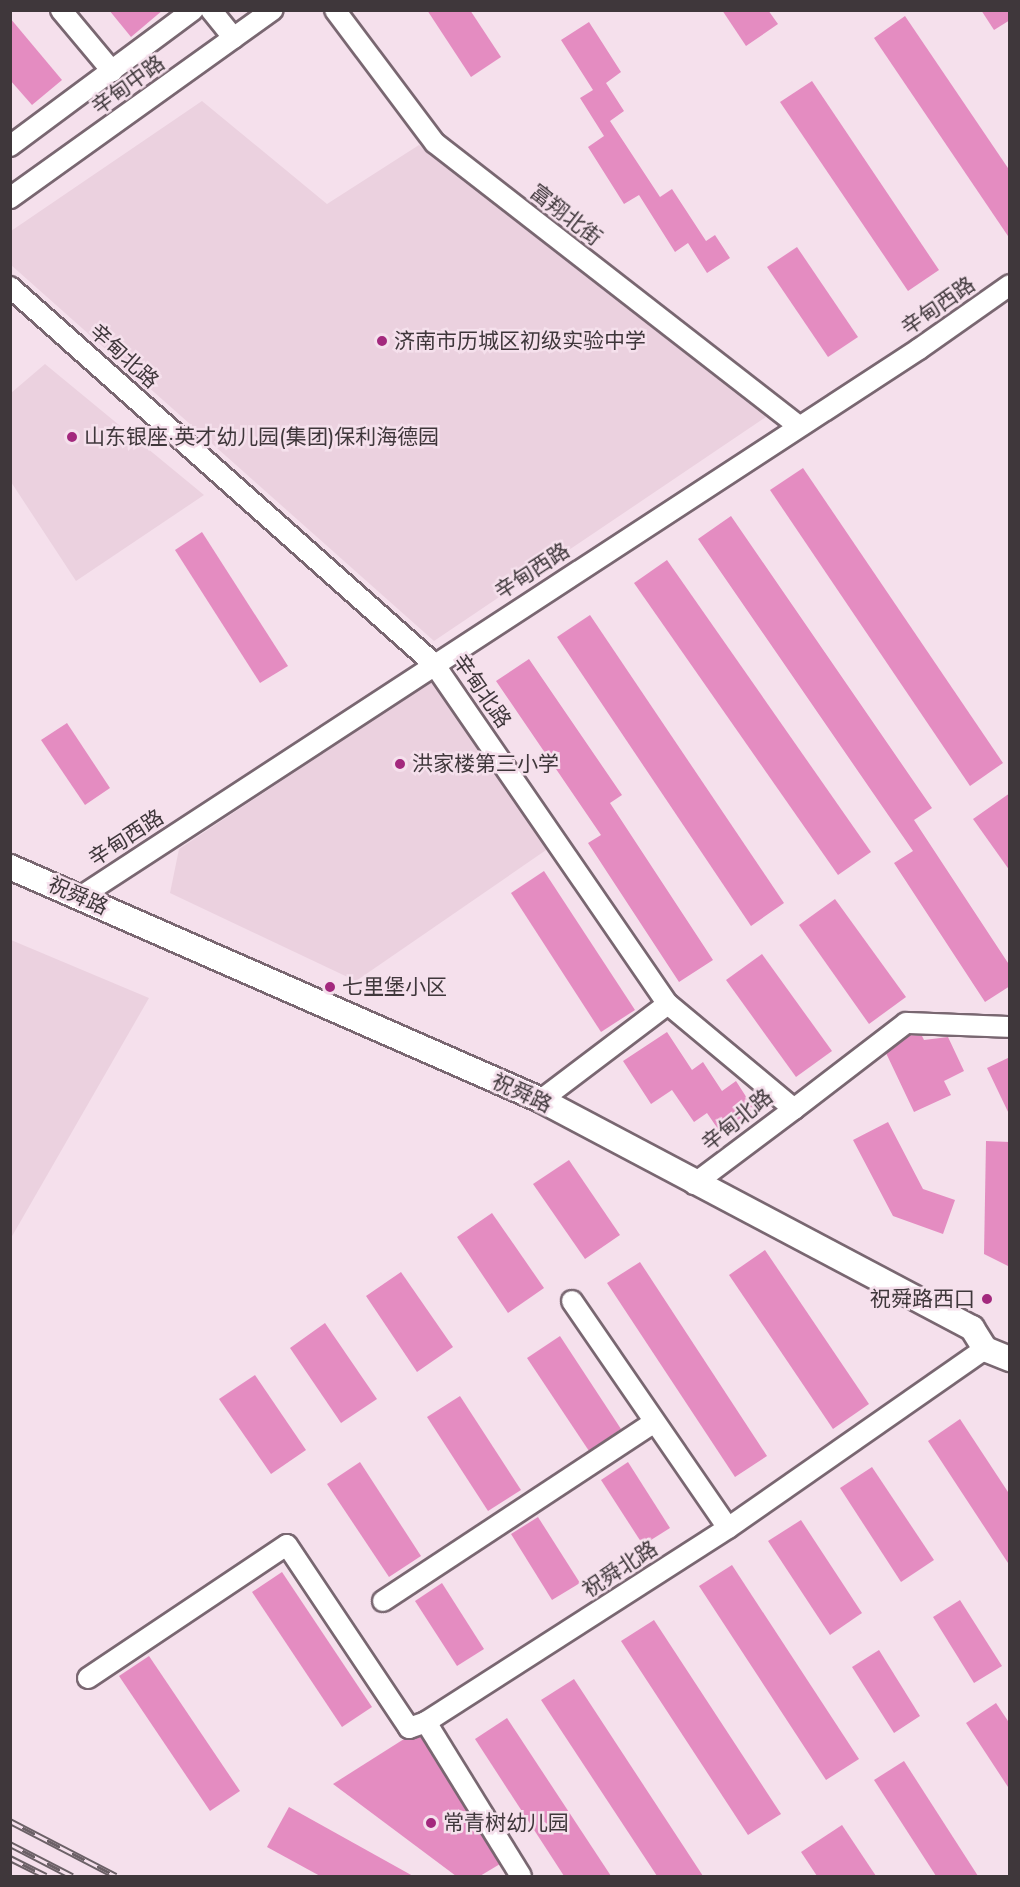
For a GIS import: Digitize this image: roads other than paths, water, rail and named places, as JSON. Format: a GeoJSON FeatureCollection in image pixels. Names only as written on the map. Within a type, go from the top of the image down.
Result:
{"type":"FeatureCollection","features":[{"type":"Feature","properties":{"kind":"main road","name":"祝舜路"},"geometry":{"type":"LineString","coordinates":[[10,867],[541,1100],[694,1184],[972,1328],[985,1349]]}},
{"type":"Feature","properties":{"kind":"main road"},"geometry":{"type":"LineString","coordinates":[[985,1349],[1010,1359]]}},
{"type":"Feature","properties":{"kind":"street"},"geometry":{"type":"LineString","coordinates":[[62,10],[112,71]]}},
{"type":"Feature","properties":{"kind":"street"},"geometry":{"type":"LineString","coordinates":[[10,146],[193,10]]}},
{"type":"Feature","properties":{"kind":"street"},"geometry":{"type":"LineString","coordinates":[[211,10],[234,38]]}},
{"type":"Feature","properties":{"kind":"street","name":"辛甸中路"},"geometry":{"type":"LineString","coordinates":[[10,198],[273,10]]}},
{"type":"Feature","properties":{"kind":"street","name":"富翔北街"},"geometry":{"type":"LineString","coordinates":[[334,10],[435,143],[798,426]]}},
{"type":"Feature","properties":{"kind":"street","name":"辛甸西路"},"geometry":{"type":"LineString","coordinates":[[80,897],[1010,285]]}},
{"type":"Feature","properties":{"kind":"street","name":"辛甸北路"},"geometry":{"type":"LineString","coordinates":[[10,287],[434,664],[668,1004],[794,1109],[694,1184]]}},
{"type":"Feature","properties":{"kind":"street"},"geometry":{"type":"LineString","coordinates":[[541,1100],[668,1004]]}},
{"type":"Feature","properties":{"kind":"street"},"geometry":{"type":"LineString","coordinates":[[794,1109],[906,1023],[1010,1027]]}},
{"type":"Feature","properties":{"kind":"street"},"geometry":{"type":"LineString","coordinates":[[572,1301],[728,1528]]}},
{"type":"Feature","properties":{"kind":"street","name":"祝舜北路"},"geometry":{"type":"LineString","coordinates":[[426,1722],[728,1528],[985,1349]]}},
{"type":"Feature","properties":{"kind":"street"},"geometry":{"type":"LineString","coordinates":[[383,1601],[654,1422]]}},
{"type":"Feature","properties":{"kind":"street"},"geometry":{"type":"LineString","coordinates":[[88,1678],[287,1545],[409,1728],[426,1722],[521,1876]]}},
{"type":"Feature","properties":{"kind":"railway"},"geometry":{"type":"LineString","coordinates":[[10,1821],[116,1876]]}},
{"type":"Feature","properties":{"kind":"railway"},"geometry":{"type":"LineString","coordinates":[[10,1844],[72,1876]]}},
{"type":"Feature","properties":{"kind":"railway"},"geometry":{"type":"LineString","coordinates":[[10,1858],[46,1876]]}},
{"type":"Feature","properties":{"kind":"place","name":"济南市历城区初级实验中学"},"geometry":{"type":"Point","coordinates":[382,341]}},
{"type":"Feature","properties":{"kind":"place","name":"山东银座·英才幼儿园(集团)保利海德园"},"geometry":{"type":"Point","coordinates":[72,437]}},
{"type":"Feature","properties":{"kind":"place","name":"洪家楼第三小学"},"geometry":{"type":"Point","coordinates":[400,764]}},
{"type":"Feature","properties":{"kind":"place","name":"七里堡小区"},"geometry":{"type":"Point","coordinates":[330,987]}},
{"type":"Feature","properties":{"kind":"place","name":"祝舜路西口"},"geometry":{"type":"Point","coordinates":[987,1299]}},
{"type":"Feature","properties":{"kind":"place","name":"常青树幼儿园"},"geometry":{"type":"Point","coordinates":[431,1823]}}]}
